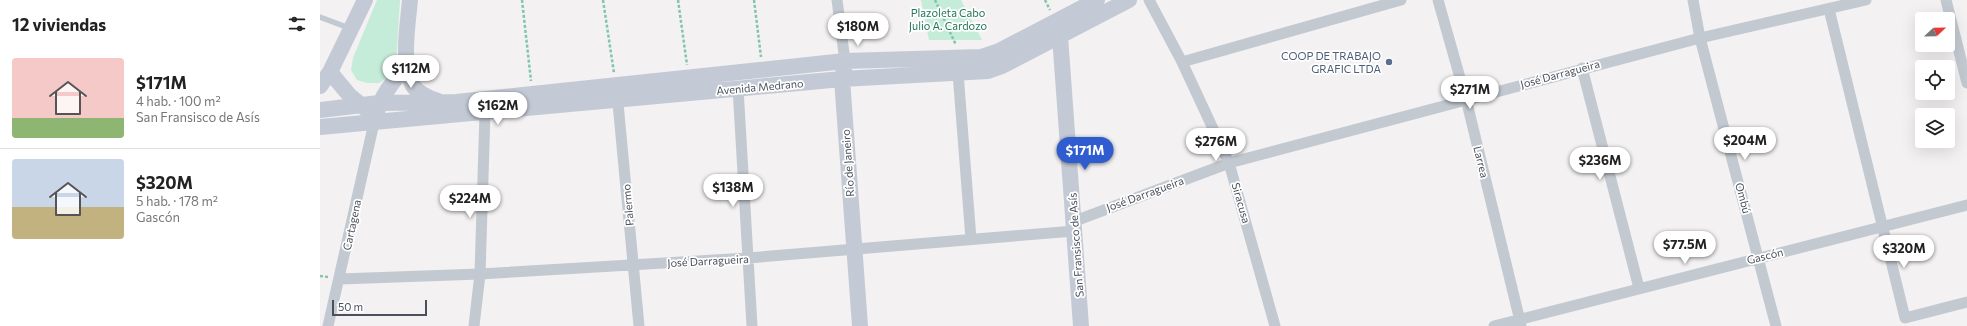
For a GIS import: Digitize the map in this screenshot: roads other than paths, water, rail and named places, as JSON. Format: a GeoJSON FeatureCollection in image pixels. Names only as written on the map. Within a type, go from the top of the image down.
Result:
{"type":"FeatureCollection","features":[{"type":"Feature","properties":{"kind":"main road"},"geometry":{"type":"LineString","coordinates":[[320,86],[330,72],[365,0]]}},
{"type":"Feature","properties":{"kind":"main road"},"geometry":{"type":"LineString","coordinates":[[410,0],[406,65],[412,84],[418,91],[442,103]]}},
{"type":"Feature","properties":{"kind":"main road","name":"Avenida Medrano"},"geometry":{"type":"LineString","coordinates":[[320,110],[372,104],[442,103],[532,94],[738,88],[988,71],[1002,66],[1058,29],[1097,0]]}},
{"type":"Feature","properties":{"kind":"main road","name":"Avenida Medrano"},"geometry":{"type":"LineString","coordinates":[[320,127],[485,113],[617,92],[688,78],[845,61],[982,57],[1058,29],[1129,0]]}},
{"type":"Feature","properties":{"kind":"main road","name":"San Fransisco de Asís"},"geometry":{"type":"LineString","coordinates":[[1058,29],[1081,326]]}},
{"type":"Feature","properties":{"kind":"main road","name":"Río de Janeiro"},"geometry":{"type":"LineString","coordinates":[[845,61],[842,80],[860,326]]}},
{"type":"Feature","properties":{"kind":"main road"},"geometry":{"type":"LineString","coordinates":[[374,123],[372,104],[406,65]]}},
{"type":"Feature","properties":{"kind":"main road"},"geometry":{"type":"LineString","coordinates":[[330,72],[350,96],[372,104]]}},
{"type":"Feature","properties":{"kind":"street","name":"Río de Janeiro"},"geometry":{"type":"LineString","coordinates":[[837,0],[845,61]]}},
{"type":"Feature","properties":{"kind":"street","name":"Siracusa"},"geometry":{"type":"LineString","coordinates":[[1149,0],[1182,62],[1229,163],[1275,326]]}},
{"type":"Feature","properties":{"kind":"street"},"geometry":{"type":"LineString","coordinates":[[1182,62],[1401,0]]}},
{"type":"Feature","properties":{"kind":"street","name":"Larrea"},"geometry":{"type":"LineString","coordinates":[[1438,0],[1466,99],[1520,323]]}},
{"type":"Feature","properties":{"kind":"street","name":"Ombú"},"geometry":{"type":"LineString","coordinates":[[1693,0],[1700,38],[1776,326]]}},
{"type":"Feature","properties":{"kind":"street","name":"José Darragueira"},"geometry":{"type":"LineString","coordinates":[[340,279],[480,274],[748,258],[971,239],[1074,226],[1229,163],[1582,68],[1700,38],[1866,0]]}},
{"type":"Feature","properties":{"kind":"street"},"geometry":{"type":"LineString","coordinates":[[1946,0],[1967,83]]}},
{"type":"Feature","properties":{"kind":"street"},"geometry":{"type":"LineString","coordinates":[[1829,9],[1905,318],[1967,302]]}},
{"type":"Feature","properties":{"kind":"street"},"geometry":{"type":"LineString","coordinates":[[1582,68],[1639,288]]}},
{"type":"Feature","properties":{"kind":"street"},"geometry":{"type":"LineString","coordinates":[[958,73],[971,239]]}},
{"type":"Feature","properties":{"kind":"street"},"geometry":{"type":"LineString","coordinates":[[738,88],[752,326]]}},
{"type":"Feature","properties":{"kind":"street","name":"Palermo"},"geometry":{"type":"LineString","coordinates":[[617,92],[639,326]]}},
{"type":"Feature","properties":{"kind":"street"},"geometry":{"type":"LineString","coordinates":[[474,326],[480,274],[485,113]]}},
{"type":"Feature","properties":{"kind":"street","name":"Cartagena"},"geometry":{"type":"LineString","coordinates":[[328,326],[340,279],[374,123]]}},
{"type":"Feature","properties":{"kind":"street","name":"Gascón"},"geometry":{"type":"LineString","coordinates":[[1494,326],[1520,323],[1639,288],[1967,205]]}},
{"type":"Feature","properties":{"kind":"lane"},"geometry":{"type":"LineString","coordinates":[[320,17],[351,29]]}},
{"type":"Feature","properties":{"kind":"place","name":"COOP DE TRABAJO GRAFIC LTDA"},"geometry":{"type":"Point","coordinates":[1389,62]}},
{"type":"Feature","properties":{"kind":"park label","name":"Plazoleta Cabo Julio A. Cardozo"},"geometry":{"type":"Point","coordinates":[948,19]}}]}
